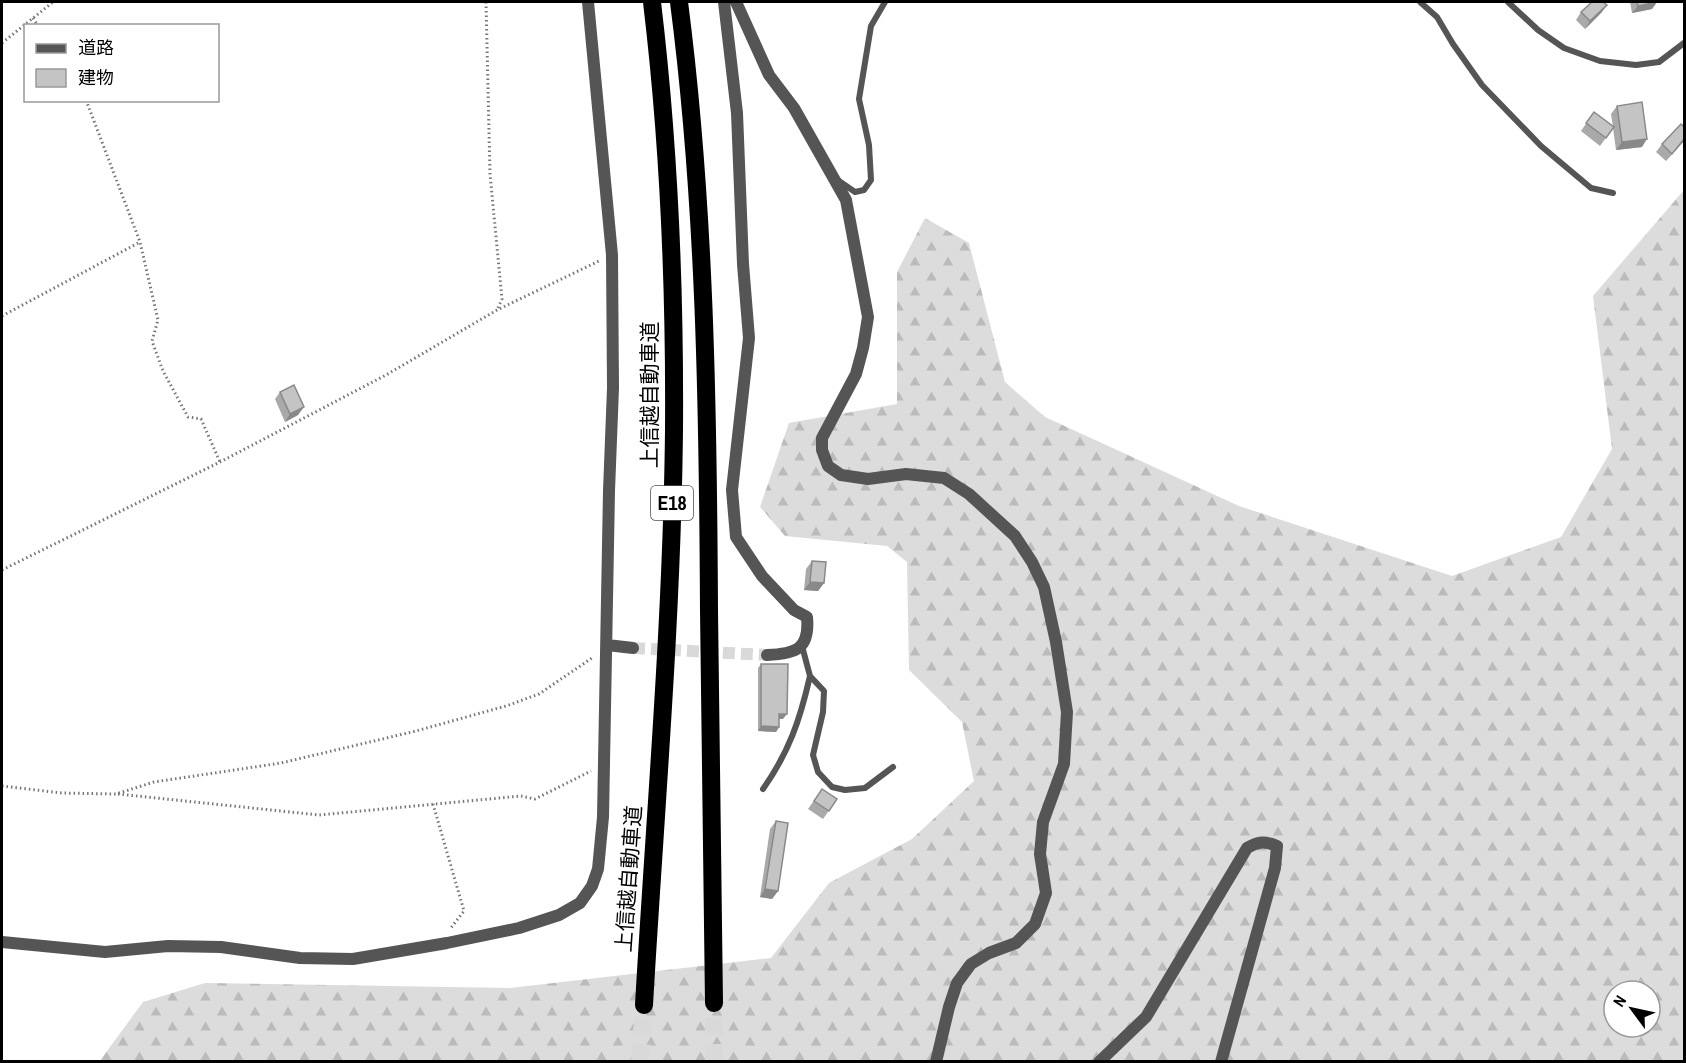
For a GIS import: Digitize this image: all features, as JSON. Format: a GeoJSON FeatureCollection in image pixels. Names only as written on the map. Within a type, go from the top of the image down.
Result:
{"type":"FeatureCollection","features":[{"type":"Feature","properties":{"kind":"highway","name":"上信越自動車道"},"geometry":{"type":"LineString","coordinates":[[644,1005],[668,617],[674,432],[668,169],[661,72],[652,2]]}},
{"type":"Feature","properties":{"kind":"highway","name":"E18"},"geometry":{"type":"LineString","coordinates":[[679,2],[695,159],[705,348],[714,1003]]}},
{"type":"Feature","properties":{"kind":"street"},"geometry":{"type":"LineString","coordinates":[[2,942],[105,952],[168,946],[221,947],[300,958],[353,959],[519,927],[559,915],[580,903],[592,886],[598,869],[603,817],[613,388],[612,255],[588,2]]}},
{"type":"Feature","properties":{"kind":"street"},"geometry":{"type":"LineString","coordinates":[[724,2],[737,112],[743,264],[749,338],[732,490],[736,537],[762,576],[794,610],[807,617],[808,631],[802,645],[788,654],[767,654]]}},
{"type":"Feature","properties":{"kind":"street"},"geometry":{"type":"LineString","coordinates":[[736,2],[769,75],[794,108],[846,200],[868,317],[856,374],[822,438],[822,450],[828,466],[841,475],[868,479],[906,474],[944,478],[969,494],[1015,536],[1032,562],[1044,587],[1056,642],[1067,712],[1064,764],[1043,822],[1040,854],[1046,893],[1035,924],[1016,943],[989,953],[971,964],[957,983],[936,1062]]}},
{"type":"Feature","properties":{"kind":"street"},"geometry":{"type":"LineString","coordinates":[[607,645],[633,648]]}},
{"type":"Feature","properties":{"kind":"street"},"geometry":{"type":"LineString","coordinates":[[1099,1062],[1146,1017],[1247,848],[1258,842],[1266,842],[1277,846],[1275,868],[1221,1062]]}},
{"type":"Feature","properties":{"kind":"lane"},"geometry":{"type":"LineString","coordinates":[[831,175],[855,192],[864,190],[871,180],[869,145],[859,99],[871,26],[885,2]]}},
{"type":"Feature","properties":{"kind":"lane"},"geometry":{"type":"LineString","coordinates":[[1420,2],[1437,17],[1482,85],[1541,146],[1591,188],[1613,193]]}},
{"type":"Feature","properties":{"kind":"lane"},"geometry":{"type":"LineString","coordinates":[[1508,2],[1538,30],[1564,48],[1600,61],[1636,65],[1659,62],[1684,43]]}},
{"type":"Feature","properties":{"kind":"lane"},"geometry":{"type":"LineString","coordinates":[[802,645],[810,676],[824,692],[823,712],[813,755],[818,771],[832,787],[845,790],[865,788],[893,767]]}},
{"type":"Feature","properties":{"kind":"lane"},"geometry":{"type":"LineString","coordinates":[[763,789],[781,763],[802,711],[810,676]]}},
{"type":"Feature","properties":{"kind":"path"},"geometry":{"type":"LineString","coordinates":[[2,42],[53,2]]}},
{"type":"Feature","properties":{"kind":"path"},"geometry":{"type":"LineString","coordinates":[[486,2],[490,174],[502,299],[497,310]]}},
{"type":"Feature","properties":{"kind":"path"},"geometry":{"type":"LineString","coordinates":[[33,18],[37,24]]}},
{"type":"Feature","properties":{"kind":"path"},"geometry":{"type":"LineString","coordinates":[[87,102],[140,242],[159,320],[152,341],[163,371],[188,417],[201,419],[220,462]]}},
{"type":"Feature","properties":{"kind":"path"},"geometry":{"type":"LineString","coordinates":[[2,316],[140,242]]}},
{"type":"Feature","properties":{"kind":"path"},"geometry":{"type":"LineString","coordinates":[[2,570],[220,462],[386,375],[497,310],[612,255]]}},
{"type":"Feature","properties":{"kind":"path"},"geometry":{"type":"LineString","coordinates":[[116,794],[154,782],[281,763],[416,731],[506,706],[539,694],[588,662],[607,645]]}},
{"type":"Feature","properties":{"kind":"path"},"geometry":{"type":"LineString","coordinates":[[2,786],[62,793],[116,794],[319,815],[521,796],[535,799],[605,764]]}},
{"type":"Feature","properties":{"kind":"path"},"geometry":{"type":"LineString","coordinates":[[433,804],[464,911],[437,944]]}},
{"type":"Feature","properties":{"kind":"green space"},"geometry":{"type":"Polygon","coordinates":[[[1684,190],[1684,1061],[99,1062],[143,1002],[205,983],[510,988],[771,958],[829,883],[912,839],[974,781],[962,722],[909,670],[907,562],[887,546],[785,536],[760,507],[789,423],[897,404],[897,272],[925,218],[969,243],[1005,382],[1045,417],[1239,506],[1452,576],[1561,537],[1612,449],[1593,296],[1684,190]]]}},
{"type":"Feature","properties":{"kind":"building"},"geometry":{"type":"Polygon","coordinates":[[[1592,2],[1603,2],[1607,5],[1590,21],[1581,12],[1592,2]]]}},
{"type":"Feature","properties":{"kind":"building"},"geometry":{"type":"Polygon","coordinates":[[[1637,2],[1657,2],[1638,6],[1637,2]]]}},
{"type":"Feature","properties":{"kind":"building"},"geometry":{"type":"Polygon","coordinates":[[[1642,102],[1647,139],[1622,142],[1617,106],[1642,102]]]}},
{"type":"Feature","properties":{"kind":"building"},"geometry":{"type":"Polygon","coordinates":[[[1594,112],[1614,127],[1606,138],[1586,123],[1594,112]]]}},
{"type":"Feature","properties":{"kind":"building"},"geometry":{"type":"Polygon","coordinates":[[[1681,124],[1684,127],[1684,139],[1672,154],[1662,144],[1681,124]]]}},
{"type":"Feature","properties":{"kind":"building"},"geometry":{"type":"Polygon","coordinates":[[[294,385],[304,407],[290,414],[280,392],[294,385]]]}},
{"type":"Feature","properties":{"kind":"building"},"geometry":{"type":"Polygon","coordinates":[[[812,561],[826,562],[824,583],[810,582],[812,561]]]}},
{"type":"Feature","properties":{"kind":"building"},"geometry":{"type":"Polygon","coordinates":[[[761,664],[788,664],[787,714],[779,714],[779,727],[761,726],[761,664]]]}},
{"type":"Feature","properties":{"kind":"building"},"geometry":{"type":"Polygon","coordinates":[[[822,789],[837,799],[829,811],[814,801],[822,789]]]}},
{"type":"Feature","properties":{"kind":"building"},"geometry":{"type":"Polygon","coordinates":[[[776,821],[788,823],[778,891],[765,889],[776,821]]]}},
{"type":"Feature","properties":{"kind":"tunnel"},"geometry":{"type":"LineString","coordinates":[[633,648],[767,655]]}},
{"type":"Feature","properties":{"kind":"tunnel"},"geometry":{"type":"LineString","coordinates":[[714,1003],[714,1062]]}},
{"type":"Feature","properties":{"kind":"tunnel"},"geometry":{"type":"LineString","coordinates":[[640,1062],[644,1005]]}}]}
